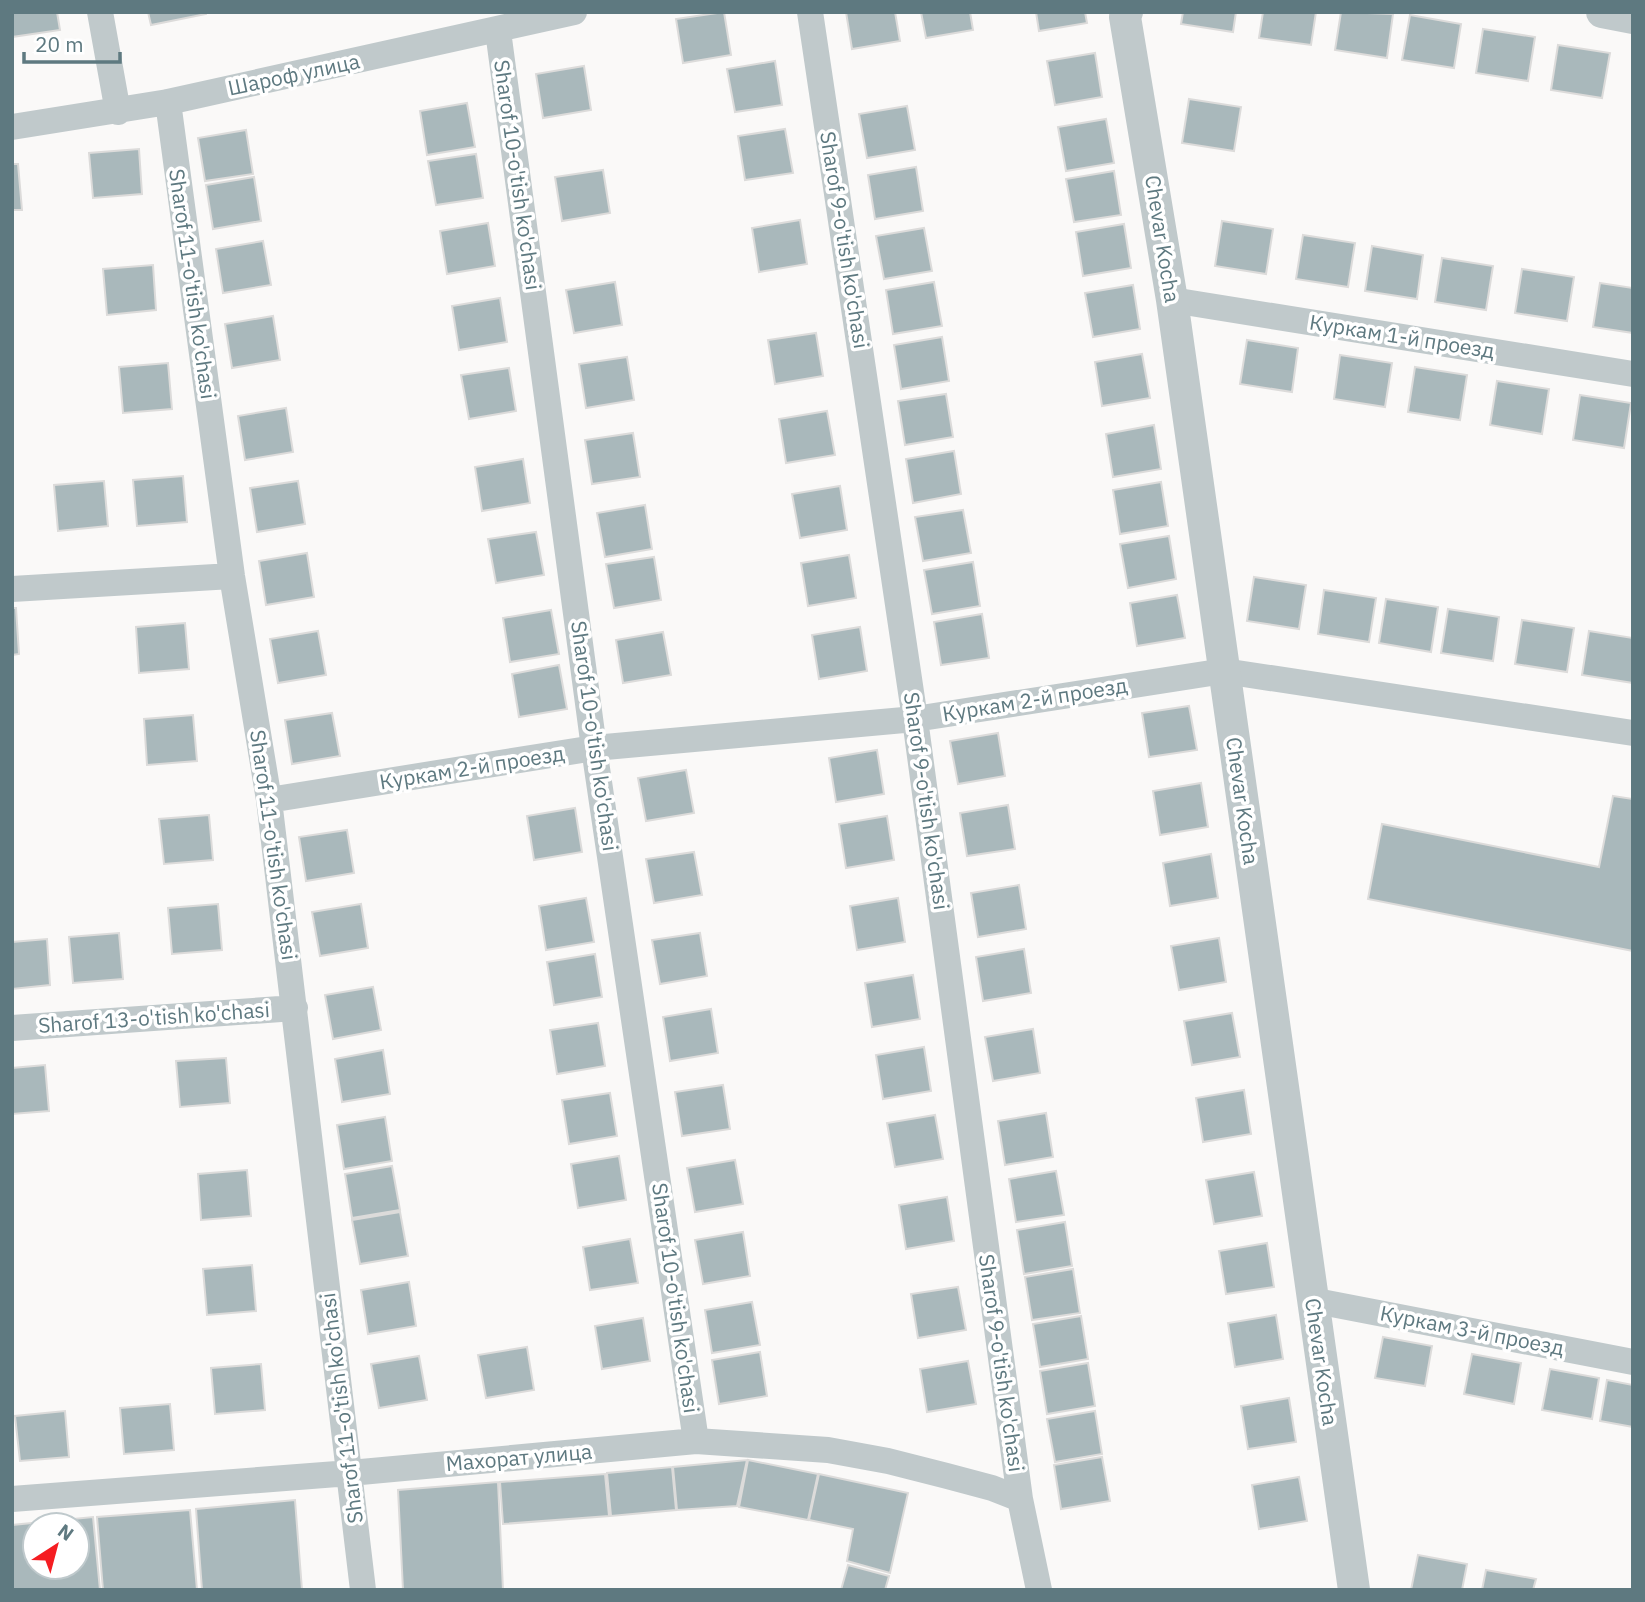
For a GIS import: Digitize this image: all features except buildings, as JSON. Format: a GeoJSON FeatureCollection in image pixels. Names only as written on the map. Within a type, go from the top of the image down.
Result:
{"type":"FeatureCollection","features":[{"type":"Feature","properties":{"kind":"street"},"geometry":{"type":"LineString","coordinates":[[100,12],[118,112]]}},
{"type":"Feature","properties":{"kind":"street","name":"Шароф улица"},"geometry":{"type":"LineString","coordinates":[[12,127],[168,102],[498,31],[574,12]]}},
{"type":"Feature","properties":{"kind":"street","name":"Sharof 9-o'tish ko'chasi"},"geometry":{"type":"LineString","coordinates":[[810,12],[915,719],[1020,1499],[1039,1590]]}},
{"type":"Feature","properties":{"kind":"street","name":"Chevar Kocha"},"geometry":{"type":"LineString","coordinates":[[1127,12],[1125,17],[1172,300],[1354,1590]]}},
{"type":"Feature","properties":{"kind":"street"},"geometry":{"type":"LineString","coordinates":[[1602,12],[1633,18]]}},
{"type":"Feature","properties":{"kind":"street","name":"Sharof 10-o'tish ko'chasi"},"geometry":{"type":"LineString","coordinates":[[498,31],[594,748],[696,1441]]}},
{"type":"Feature","properties":{"kind":"street","name":"Sharof 11-o'tish ko'chasi"},"geometry":{"type":"LineString","coordinates":[[168,102],[232,576],[269,800],[363,1590]]}},
{"type":"Feature","properties":{"kind":"street","name":"Куркам 1-й проезд"},"geometry":{"type":"LineString","coordinates":[[1172,300],[1633,374]]}},
{"type":"Feature","properties":{"kind":"street"},"geometry":{"type":"LineString","coordinates":[[12,589],[232,576]]}},
{"type":"Feature","properties":{"kind":"street","name":"Куркам 2-й проезд"},"geometry":{"type":"LineString","coordinates":[[269,800],[594,748],[915,719],[1224,671],[1633,733]]}},
{"type":"Feature","properties":{"kind":"street","name":"Sharof 13-o'tish ko'chasi"},"geometry":{"type":"LineString","coordinates":[[12,1028],[295,1009]]}},
{"type":"Feature","properties":{"kind":"street","name":"Куркам 3-й проезд"},"geometry":{"type":"LineString","coordinates":[[1311,1300],[1633,1362]]}},
{"type":"Feature","properties":{"kind":"street","name":"Махорат улица"},"geometry":{"type":"LineString","coordinates":[[12,1499],[350,1474],[696,1441],[828,1450],[947,1476],[1020,1499]]}}]}
